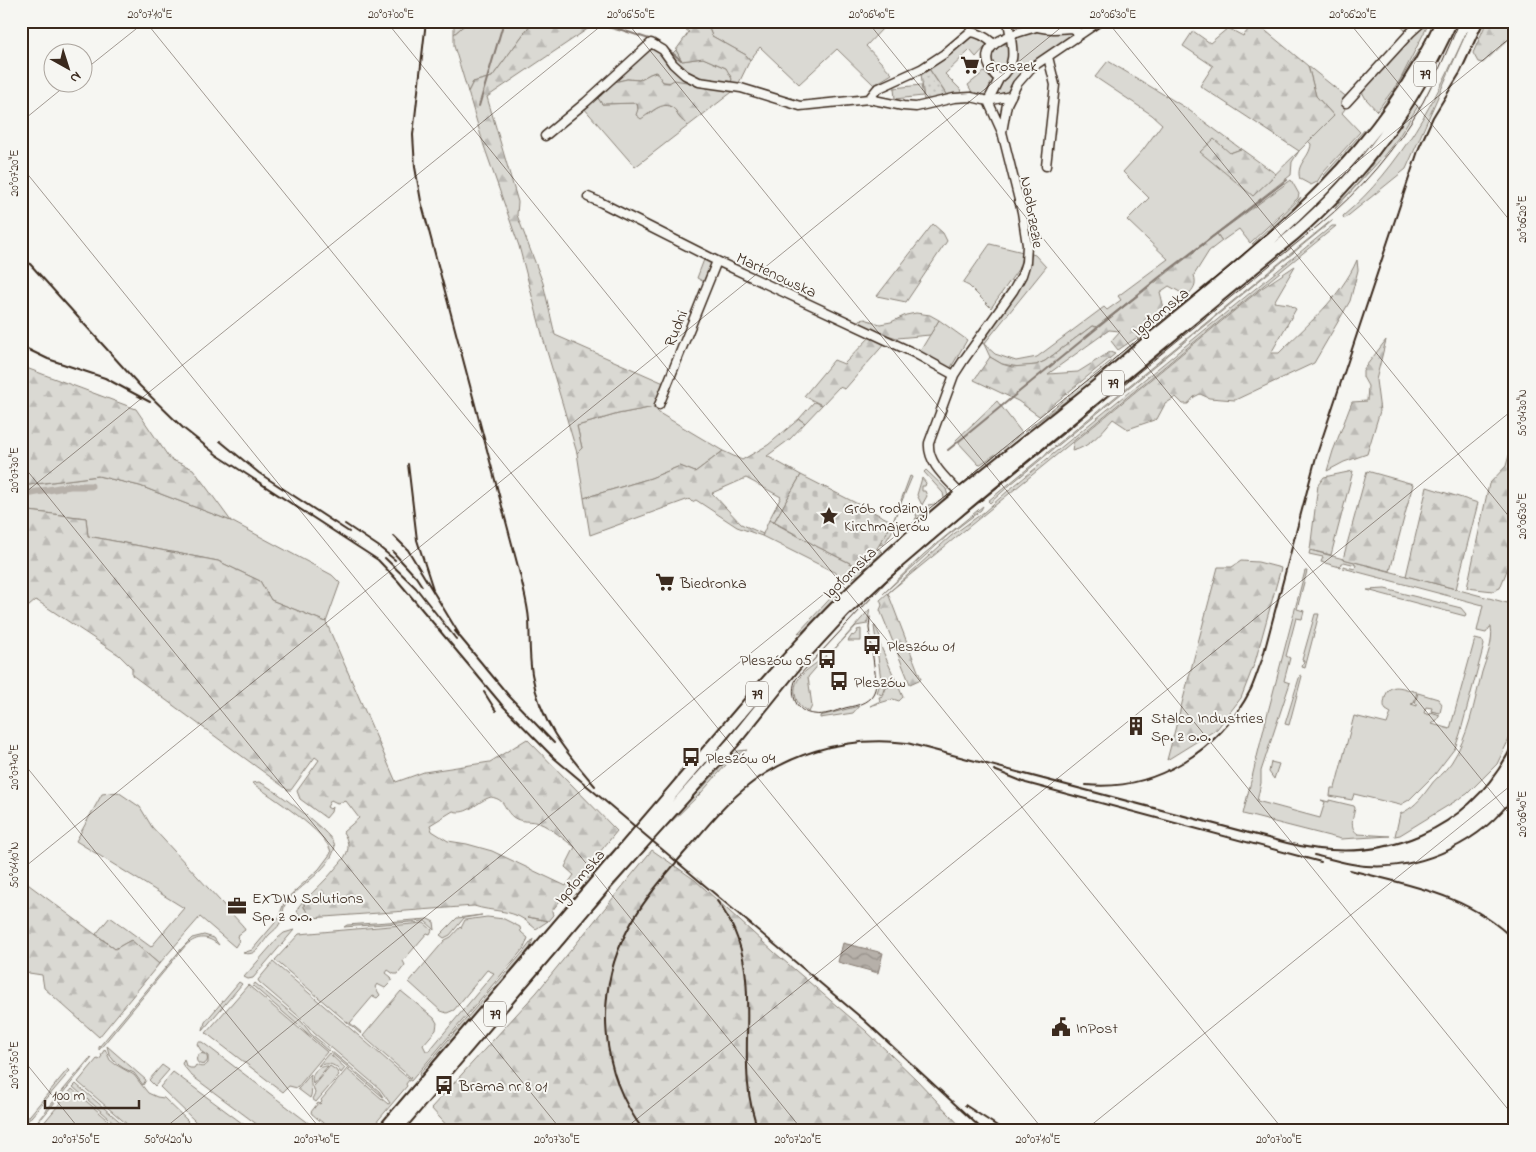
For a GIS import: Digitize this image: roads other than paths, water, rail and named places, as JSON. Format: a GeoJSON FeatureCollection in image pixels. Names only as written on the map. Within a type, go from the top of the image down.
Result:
{"type":"FeatureCollection","features":[{"type":"Feature","properties":{"kind":"main road","name":"Igołomska"},"geometry":{"type":"LineString","coordinates":[[395,1131],[580,907],[723,754],[798,661],[830,625],[964,498],[1234,272],[1313,199],[1349,161],[1384,119],[1419,67],[1442,21]]}},
{"type":"Feature","properties":{"kind":"main road","name":"Igołomska"},"geometry":{"type":"LineString","coordinates":[[964,498],[1286,240],[1328,203],[1364,164],[1394,124],[1425,75],[1451,21]]}},
{"type":"Feature","properties":{"kind":"main road","name":"Igołomska"},"geometry":{"type":"LineString","coordinates":[[383,1131],[570,920]]}},
{"type":"Feature","properties":{"kind":"street"},"geometry":{"type":"LineString","coordinates":[[988,101],[999,79],[1008,72],[1013,62],[1008,21]]}},
{"type":"Feature","properties":{"kind":"street"},"geometry":{"type":"LineString","coordinates":[[1022,21],[1036,27],[1055,30],[1071,28],[1080,33]]}},
{"type":"Feature","properties":{"kind":"street","name":"Nadbrzezie"},"geometry":{"type":"LineString","coordinates":[[964,498],[934,464],[930,458],[928,448],[933,429],[954,375],[1013,291],[1022,275],[1026,262],[1028,245],[1022,212],[1002,132],[1007,104],[1017,84],[1031,68],[1100,21]]}},
{"type":"Feature","properties":{"kind":"street"},"geometry":{"type":"LineString","coordinates":[[1346,103],[1423,21]]}},
{"type":"Feature","properties":{"kind":"street"},"geometry":{"type":"LineString","coordinates":[[999,79],[989,66],[987,60],[989,51],[994,44],[1036,27]]}},
{"type":"Feature","properties":{"kind":"street"},"geometry":{"type":"LineString","coordinates":[[869,99],[877,89],[921,69],[944,54],[970,32],[984,36],[994,44]]}},
{"type":"Feature","properties":{"kind":"street"},"geometry":{"type":"LineString","coordinates":[[545,136],[651,43],[662,50],[684,75],[699,82],[741,88],[800,106],[869,99],[916,107],[954,98],[970,97],[988,101],[1011,96]]}},
{"type":"Feature","properties":{"kind":"street"},"geometry":{"type":"LineString","coordinates":[[1046,166],[1055,84],[1048,57]]}},
{"type":"Feature","properties":{"kind":"street"},"geometry":{"type":"LineString","coordinates":[[988,101],[1002,132]]}},
{"type":"Feature","properties":{"kind":"street","name":"Martenowska"},"geometry":{"type":"LineString","coordinates":[[588,198],[602,203],[717,261],[914,353],[954,375]]}},
{"type":"Feature","properties":{"kind":"street","name":"Rudni"},"geometry":{"type":"LineString","coordinates":[[659,405],[717,261]]}},
{"type":"Feature","properties":{"kind":"water"},"geometry":{"type":"Polygon","coordinates":[[[843,943],[883,953],[878,973],[838,962],[843,943]]]}},
{"type":"Feature","properties":{"kind":"waterway"},"geometry":{"type":"LineString","coordinates":[[479,106],[504,21]]}},
{"type":"Feature","properties":{"kind":"waterway"},"geometry":{"type":"LineString","coordinates":[[603,21],[613,27],[655,41]]}},
{"type":"Feature","properties":{"kind":"waterway"},"geometry":{"type":"LineString","coordinates":[[666,48],[681,60]]}},
{"type":"Feature","properties":{"kind":"waterway"},"geometry":{"type":"LineString","coordinates":[[948,450],[1157,279],[1287,180]]}},
{"type":"Feature","properties":{"kind":"waterway"},"geometry":{"type":"LineString","coordinates":[[21,495],[70,486],[91,486]]}},
{"type":"Feature","properties":{"kind":"tram line"},"geometry":{"type":"LineString","coordinates":[[870,617],[869,628],[876,680],[872,696],[861,704],[826,714],[808,713],[803,710],[796,702],[794,696],[793,691],[796,679],[886,582],[927,545],[1319,225],[1349,198],[1377,168],[1413,119],[1438,72],[1460,21]]}},
{"type":"Feature","properties":{"kind":"railway"},"geometry":{"type":"LineString","coordinates":[[426,21],[413,135],[415,167],[421,201],[521,578],[527,604],[531,667],[536,691],[547,721],[555,734],[573,760],[595,786]]}},
{"type":"Feature","properties":{"kind":"railway"},"geometry":{"type":"LineString","coordinates":[[1086,785],[1112,785],[1137,782],[1160,774],[1183,762],[1222,731],[1238,711],[1251,689],[1262,660],[1316,457],[1419,148],[1433,117],[1460,73],[1484,21]]}},
{"type":"Feature","properties":{"kind":"railway"},"geometry":{"type":"LineString","coordinates":[[21,254],[140,386],[183,428],[217,455],[378,560],[398,581],[502,705],[554,758],[864,1020],[984,1131]]}},
{"type":"Feature","properties":{"kind":"railway"},"geometry":{"type":"LineString","coordinates":[[21,346],[48,359],[105,378],[150,402]]}},
{"type":"Feature","properties":{"kind":"railway"},"geometry":{"type":"LineString","coordinates":[[220,441],[259,473],[349,532]]}},
{"type":"Feature","properties":{"kind":"railway"},"geometry":{"type":"LineString","coordinates":[[408,464],[417,540],[433,589]]}},
{"type":"Feature","properties":{"kind":"railway"},"geometry":{"type":"LineString","coordinates":[[345,524],[395,560]]}},
{"type":"Feature","properties":{"kind":"railway"},"geometry":{"type":"LineString","coordinates":[[394,536],[408,550],[459,634]]}},
{"type":"Feature","properties":{"kind":"railway"},"geometry":{"type":"LineString","coordinates":[[393,552],[422,586]]}},
{"type":"Feature","properties":{"kind":"railway"},"geometry":{"type":"LineString","coordinates":[[385,558],[416,588],[456,639]]}},
{"type":"Feature","properties":{"kind":"railway"},"geometry":{"type":"LineString","coordinates":[[455,631],[509,696],[554,743]]}},
{"type":"Feature","properties":{"kind":"railway"},"geometry":{"type":"LineString","coordinates":[[484,692],[496,711]]}},
{"type":"Feature","properties":{"kind":"railway"},"geometry":{"type":"LineString","coordinates":[[644,1131],[629,1109],[618,1085],[611,1059],[606,1007],[616,955],[627,931],[646,899],[716,816],[754,781],[794,759],[838,745],[884,741],[907,743],[1287,843],[1322,849],[1357,850],[1390,845],[1420,835],[1449,819],[1475,798],[1497,772],[1515,740]]}},
{"type":"Feature","properties":{"kind":"railway"},"geometry":{"type":"LineString","coordinates":[[994,770],[1026,783],[1321,862]]}},
{"type":"Feature","properties":{"kind":"railway"},"geometry":{"type":"LineString","coordinates":[[1314,855],[1366,866],[1387,866],[1429,858],[1450,850],[1486,826],[1515,795]]}},
{"type":"Feature","properties":{"kind":"railway"},"geometry":{"type":"LineString","coordinates":[[1350,870],[1417,887],[1458,902],[1478,912],[1515,941]]}},
{"type":"Feature","properties":{"kind":"railway"},"geometry":{"type":"LineString","coordinates":[[717,901],[734,929],[743,957],[747,986],[747,1074],[751,1103],[759,1131]]}},
{"type":"Feature","properties":{"kind":"railway"},"geometry":{"type":"LineString","coordinates":[[965,1105],[1005,1131]]}},
{"type":"Feature","properties":{"kind":"place","name":"Groszek"},"geometry":{"type":"Point","coordinates":[970,65]}},
{"type":"Feature","properties":{"kind":"place","name":"Grób rodziny Kirchmajerów"},"geometry":{"type":"Point","coordinates":[829,516]}},
{"type":"Feature","properties":{"kind":"place","name":"Biedronka"},"geometry":{"type":"Point","coordinates":[665,582]}},
{"type":"Feature","properties":{"kind":"place","name":"Pleszów 01"},"geometry":{"type":"Point","coordinates":[872,645]}},
{"type":"Feature","properties":{"kind":"place","name":"Pleszów 05"},"geometry":{"type":"Point","coordinates":[827,659]}},
{"type":"Feature","properties":{"kind":"place","name":"Pleszów"},"geometry":{"type":"Point","coordinates":[839,681]}},
{"type":"Feature","properties":{"kind":"place","name":"Stalco Industries Sp. z o.o."},"geometry":{"type":"Point","coordinates":[1136,726]}},
{"type":"Feature","properties":{"kind":"place","name":"Pleszów 04"},"geometry":{"type":"Point","coordinates":[691,757]}},
{"type":"Feature","properties":{"kind":"place","name":"EXDIN Solutions Sp. z o.o."},"geometry":{"type":"Point","coordinates":[237,906]}},
{"type":"Feature","properties":{"kind":"place","name":"InPost"},"geometry":{"type":"Point","coordinates":[1061,1027]}},
{"type":"Feature","properties":{"kind":"place","name":"Brama nr 8 01"},"geometry":{"type":"Point","coordinates":[444,1085]}}]}
